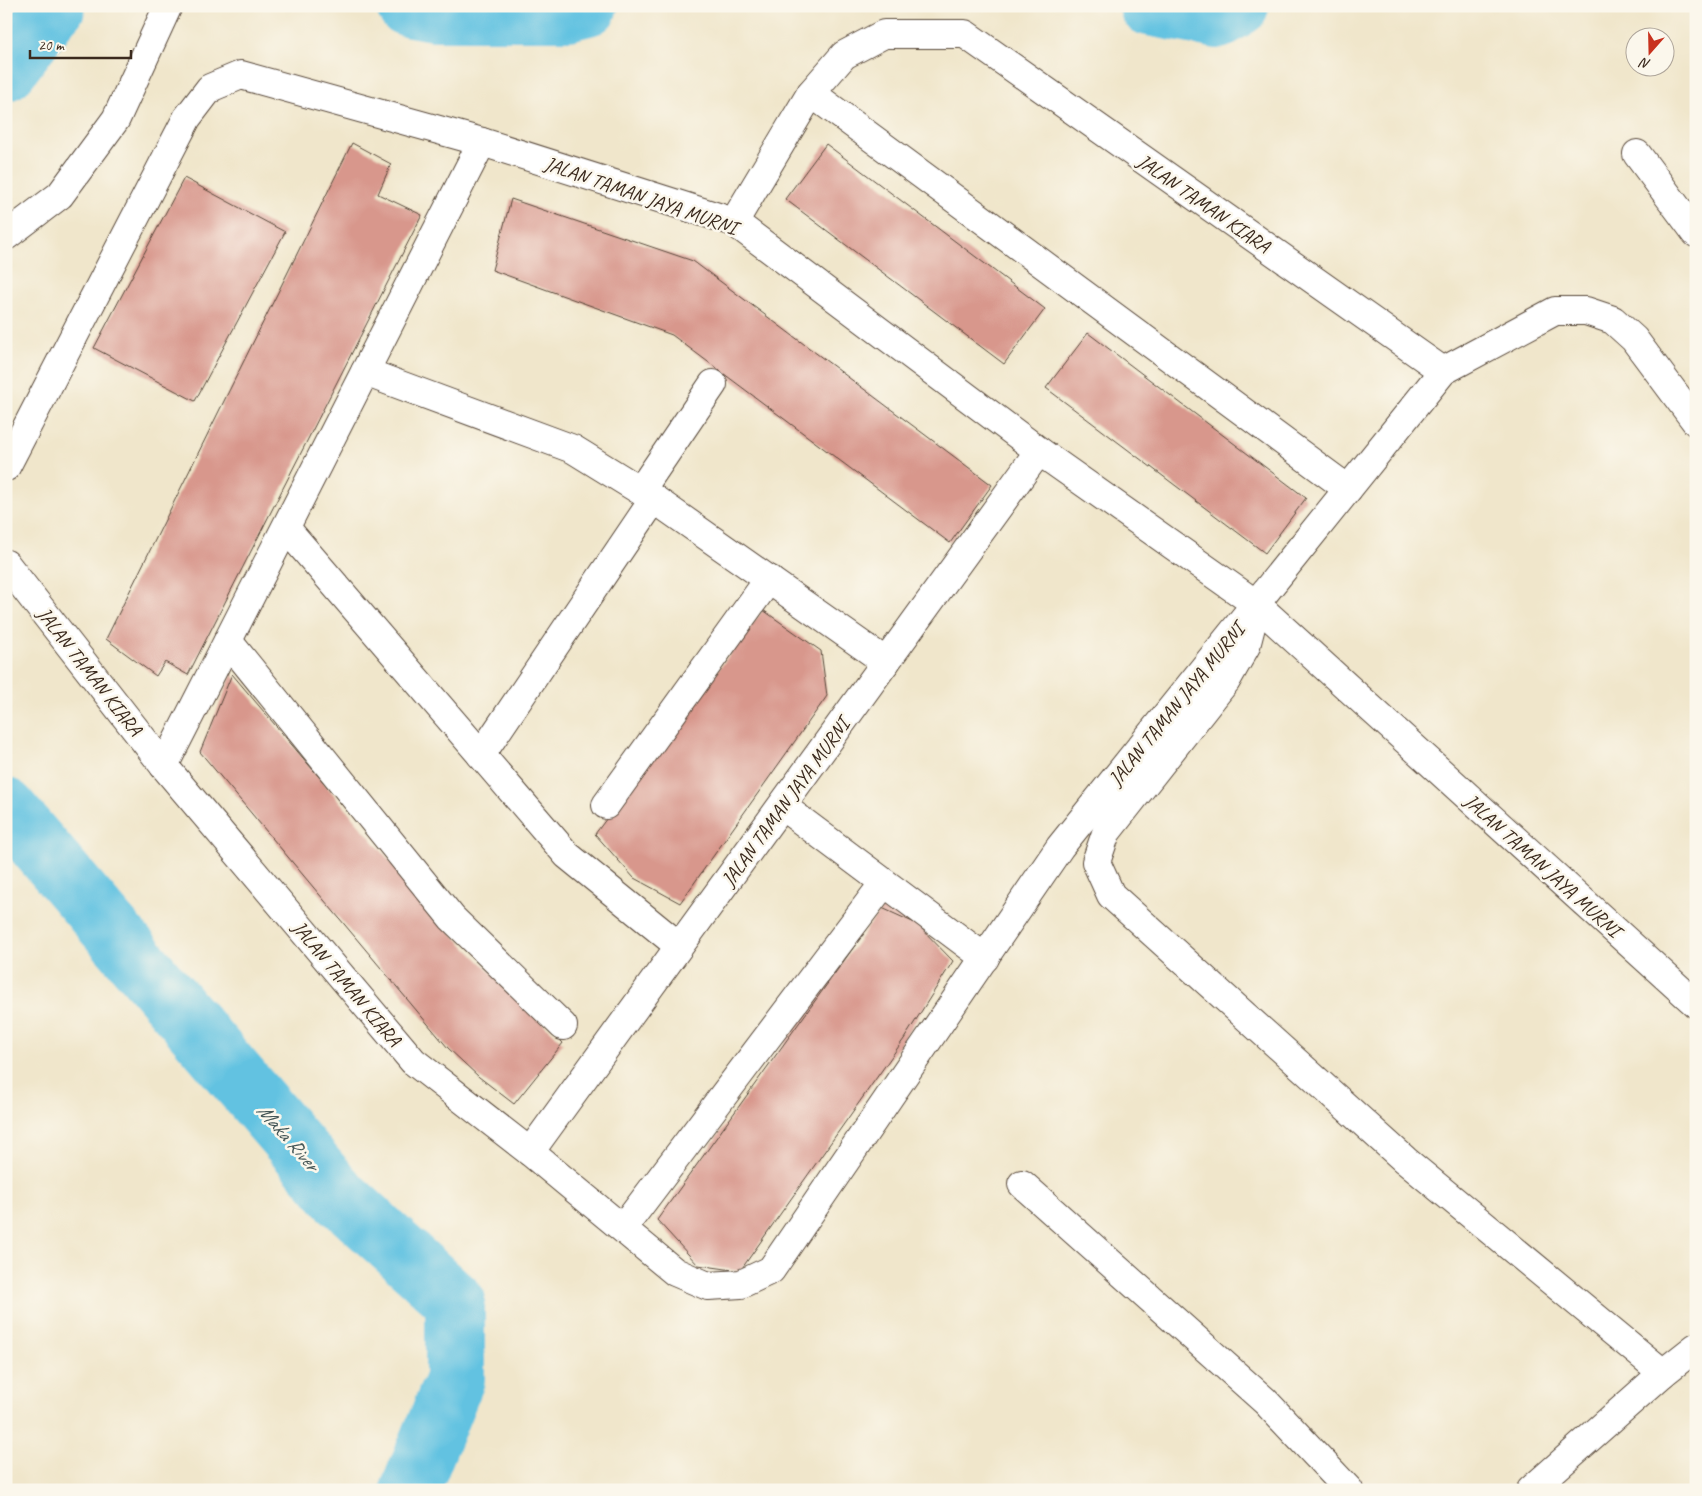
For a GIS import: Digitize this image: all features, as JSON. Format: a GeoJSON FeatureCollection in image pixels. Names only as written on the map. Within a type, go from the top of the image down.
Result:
{"type":"FeatureCollection","features":[{"type":"Feature","properties":{"kind":"street"},"geometry":{"type":"LineString","coordinates":[[6,236],[60,195],[116,119],[168,6]]}},
{"type":"Feature","properties":{"kind":"street","name":"JALAN TAMAN KIARA"},"geometry":{"type":"LineString","coordinates":[[811,93],[844,55],[884,34],[965,34],[1443,371]]}},
{"type":"Feature","properties":{"kind":"street","name":"JALAN TAMAN JAYA MURNI"},"geometry":{"type":"LineString","coordinates":[[6,467],[187,118],[210,88],[241,75],[482,142],[734,222],[1039,451],[1256,604],[1696,1004]]}},
{"type":"Feature","properties":{"kind":"street"},"geometry":{"type":"LineString","coordinates":[[734,222],[811,93],[1348,489]]}},
{"type":"Feature","properties":{"kind":"street"},"geometry":{"type":"LineString","coordinates":[[164,766],[482,142]]}},
{"type":"Feature","properties":{"kind":"street"},"geometry":{"type":"LineString","coordinates":[[1637,154],[1696,233]]}},
{"type":"Feature","properties":{"kind":"street"},"geometry":{"type":"LineString","coordinates":[[1443,371],[1556,311],[1586,311],[1612,320],[1634,338],[1696,422]]}},
{"type":"Feature","properties":{"kind":"street","name":"JALAN TAMAN JAYA MURNI"},"geometry":{"type":"LineString","coordinates":[[771,1270],[1060,847],[1443,371]]}},
{"type":"Feature","properties":{"kind":"street"},"geometry":{"type":"LineString","coordinates":[[365,372],[573,449],[648,495],[886,662]]}},
{"type":"Feature","properties":{"kind":"street"},"geometry":{"type":"LineString","coordinates":[[481,755],[648,495],[714,384]]}},
{"type":"Feature","properties":{"kind":"street","name":"JALAN TAMAN JAYA MURNI"},"geometry":{"type":"LineString","coordinates":[[530,1152],[1039,451]]}},
{"type":"Feature","properties":{"kind":"street"},"geometry":{"type":"LineString","coordinates":[[286,528],[567,855],[679,946]]}},
{"type":"Feature","properties":{"kind":"street","name":"JALAN TAMAN KIARA"},"geometry":{"type":"LineString","coordinates":[[6,564],[164,766],[413,1061],[530,1152],[676,1272],[708,1286],[740,1284],[771,1270]]}},
{"type":"Feature","properties":{"kind":"street"},"geometry":{"type":"LineString","coordinates":[[606,804],[769,579]]}},
{"type":"Feature","properties":{"kind":"street"},"geometry":{"type":"LineString","coordinates":[[1256,604],[1246,646],[1226,681],[1106,833],[1096,862],[1111,895],[1405,1160],[1663,1373]]}},
{"type":"Feature","properties":{"kind":"street"},"geometry":{"type":"LineString","coordinates":[[228,641],[452,918],[563,1026]]}},
{"type":"Feature","properties":{"kind":"street"},"geometry":{"type":"LineString","coordinates":[[782,806],[985,958]]}},
{"type":"Feature","properties":{"kind":"street"},"geometry":{"type":"LineString","coordinates":[[623,1228],[884,883]]}},
{"type":"Feature","properties":{"kind":"street"},"geometry":{"type":"LineString","coordinates":[[1022,1184],[1265,1400],[1350,1490]]}},
{"type":"Feature","properties":{"kind":"street"},"geometry":{"type":"LineString","coordinates":[[1531,1490],[1663,1373],[1696,1347]]}},
{"type":"Feature","properties":{"kind":"building"},"geometry":{"type":"Polygon","coordinates":[[[352,143],[391,164],[378,194],[422,215],[188,675],[165,662],[156,676],[106,639],[352,143]]]}},
{"type":"Feature","properties":{"kind":"building"},"geometry":{"type":"Polygon","coordinates":[[[826,144],[1045,309],[1004,364],[785,199],[826,144]]]}},
{"type":"Feature","properties":{"kind":"building"},"geometry":{"type":"Polygon","coordinates":[[[184,178],[285,232],[195,401],[94,348],[184,178]]]}},
{"type":"Feature","properties":{"kind":"building"},"geometry":{"type":"Polygon","coordinates":[[[511,199],[693,261],[992,485],[950,543],[672,335],[492,270],[511,199]]]}},
{"type":"Feature","properties":{"kind":"building"},"geometry":{"type":"Polygon","coordinates":[[[1088,333],[1306,498],[1265,553],[1046,388],[1088,333]]]}},
{"type":"Feature","properties":{"kind":"building"},"geometry":{"type":"Polygon","coordinates":[[[763,610],[821,651],[827,696],[680,903],[634,878],[595,834],[763,610]]]}},
{"type":"Feature","properties":{"kind":"building"},"geometry":{"type":"Polygon","coordinates":[[[232,674],[450,932],[563,1043],[514,1104],[479,1077],[448,1048],[200,752],[232,674]]]}},
{"type":"Feature","properties":{"kind":"building"},"geometry":{"type":"Polygon","coordinates":[[[882,908],[917,924],[953,961],[904,1039],[740,1271],[698,1265],[657,1220],[882,908]]]}},
{"type":"Feature","properties":{"kind":"waterway"},"geometry":{"type":"LineString","coordinates":[[6,71],[56,6]]}},
{"type":"Feature","properties":{"kind":"waterway"},"geometry":{"type":"LineString","coordinates":[[406,6],[433,11],[568,11],[588,6]]}},
{"type":"Feature","properties":{"kind":"waterway"},"geometry":{"type":"LineString","coordinates":[[1149,6],[1218,19],[1239,6]]}},
{"type":"Feature","properties":{"kind":"waterway","name":"Maka River"},"geometry":{"type":"LineString","coordinates":[[6,808],[338,1195],[455,1301],[455,1379],[410,1490]]}}]}
